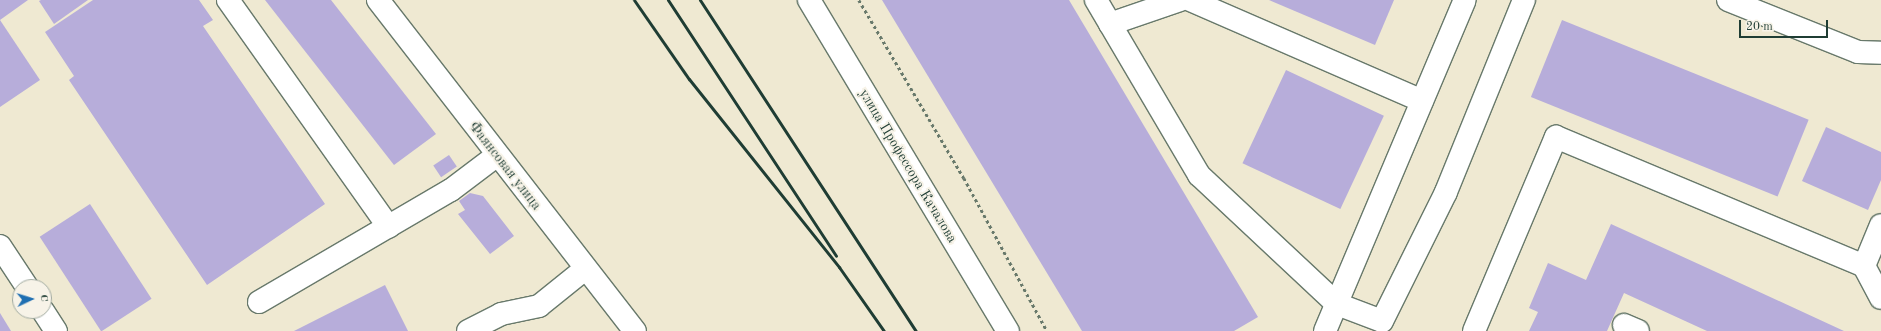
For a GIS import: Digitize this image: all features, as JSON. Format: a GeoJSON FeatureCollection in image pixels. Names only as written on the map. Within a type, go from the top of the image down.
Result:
{"type":"FeatureCollection","features":[{"type":"Feature","properties":{"kind":"street"},"geometry":{"type":"LineString","coordinates":[[228,0],[388,227]]}},
{"type":"Feature","properties":{"kind":"street","name":"Фаянсовая улица"},"geometry":{"type":"LineString","coordinates":[[378,0],[496,156],[635,331]]}},
{"type":"Feature","properties":{"kind":"street","name":"улица Профессора Качалова"},"geometry":{"type":"LineString","coordinates":[[809,0],[1008,331]]}},
{"type":"Feature","properties":{"kind":"street"},"geometry":{"type":"LineString","coordinates":[[1096,0],[1199,175],[1337,304],[1382,321],[1446,192],[1524,0]]}},
{"type":"Feature","properties":{"kind":"street"},"geometry":{"type":"LineString","coordinates":[[1110,24],[1180,0]]}},
{"type":"Feature","properties":{"kind":"street"},"geometry":{"type":"LineString","coordinates":[[1190,0],[1422,101]]}},
{"type":"Feature","properties":{"kind":"street"},"geometry":{"type":"LineString","coordinates":[[1325,331],[1465,0]]}},
{"type":"Feature","properties":{"kind":"street"},"geometry":{"type":"LineString","coordinates":[[1728,0],[1858,52],[1881,53]]}},
{"type":"Feature","properties":{"kind":"street"},"geometry":{"type":"LineString","coordinates":[[1474,331],[1556,137],[1864,266],[1881,298]]}},
{"type":"Feature","properties":{"kind":"street"},"geometry":{"type":"LineString","coordinates":[[259,302],[451,190],[496,156]]}},
{"type":"Feature","properties":{"kind":"street"},"geometry":{"type":"LineString","coordinates":[[1864,266],[1881,225]]}},
{"type":"Feature","properties":{"kind":"street"},"geometry":{"type":"LineString","coordinates":[[0,246],[22,279]]}},
{"type":"Feature","properties":{"kind":"street"},"geometry":{"type":"LineString","coordinates":[[468,331],[501,314],[540,306],[585,269]]}},
{"type":"Feature","properties":{"kind":"street"},"geometry":{"type":"LineString","coordinates":[[48,319],[56,331]]}},
{"type":"Feature","properties":{"kind":"path"},"geometry":{"type":"LineString","coordinates":[[859,0],[964,178],[1047,331]]}},
{"type":"Feature","properties":{"kind":"building"},"geometry":{"type":"Polygon","coordinates":[[[0,0],[28,0],[0,20],[0,0]]]}},
{"type":"Feature","properties":{"kind":"building"},"geometry":{"type":"Polygon","coordinates":[[[88,0],[54,24],[39,1],[88,0]]]}},
{"type":"Feature","properties":{"kind":"building"},"geometry":{"type":"Polygon","coordinates":[[[93,0],[199,0],[213,20],[203,26],[325,204],[207,285],[69,80],[74,76],[45,32],[93,0]]]}},
{"type":"Feature","properties":{"kind":"building"},"geometry":{"type":"Polygon","coordinates":[[[265,0],[331,0],[436,134],[394,165],[265,0]]]}},
{"type":"Feature","properties":{"kind":"building"},"geometry":{"type":"Polygon","coordinates":[[[882,0],[1069,0],[1258,317],[1234,331],[1082,331],[882,0]]]}},
{"type":"Feature","properties":{"kind":"building"},"geometry":{"type":"Polygon","coordinates":[[[1269,0],[1394,0],[1375,45],[1269,0]]]}},
{"type":"Feature","properties":{"kind":"building"},"geometry":{"type":"Polygon","coordinates":[[[0,20],[40,80],[0,107],[0,20]]]}},
{"type":"Feature","properties":{"kind":"building"},"geometry":{"type":"Polygon","coordinates":[[[1562,20],[1809,120],[1778,197],[1531,97],[1562,20]]]}},
{"type":"Feature","properties":{"kind":"building"},"geometry":{"type":"Polygon","coordinates":[[[1286,70],[1384,116],[1340,209],[1242,163],[1286,70]]]}},
{"type":"Feature","properties":{"kind":"building"},"geometry":{"type":"Polygon","coordinates":[[[1826,127],[1881,152],[1881,180],[1868,210],[1802,181],[1826,127]]]}},
{"type":"Feature","properties":{"kind":"building"},"geometry":{"type":"Polygon","coordinates":[[[449,155],[457,167],[441,177],[433,166],[449,155]]]}},
{"type":"Feature","properties":{"kind":"building"},"geometry":{"type":"Polygon","coordinates":[[[470,193],[483,196],[514,236],[490,254],[458,214],[465,210],[459,201],[470,193]]]}},
{"type":"Feature","properties":{"kind":"building"},"geometry":{"type":"Polygon","coordinates":[[[90,204],[152,299],[101,331],[40,237],[90,204]]]}},
{"type":"Feature","properties":{"kind":"building"},"geometry":{"type":"Polygon","coordinates":[[[1611,224],[1844,331],[1707,331],[1624,293],[1607,331],[1529,331],[1538,312],[1529,308],[1548,263],[1586,280],[1611,224]]]}},
{"type":"Feature","properties":{"kind":"building"},"geometry":{"type":"Polygon","coordinates":[[[385,285],[408,331],[294,331],[385,285]]]}},
{"type":"Feature","properties":{"kind":"building"},"geometry":{"type":"Polygon","coordinates":[[[0,313],[11,331],[0,331],[0,313]]]}},
{"type":"Feature","properties":{"kind":"railway"},"geometry":{"type":"LineString","coordinates":[[634,0],[689,79],[839,267],[884,331]]}},
{"type":"Feature","properties":{"kind":"railway"},"geometry":{"type":"LineString","coordinates":[[668,0],[836,256]]}},
{"type":"Feature","properties":{"kind":"railway"},"geometry":{"type":"LineString","coordinates":[[700,0],[916,331]]}}]}
